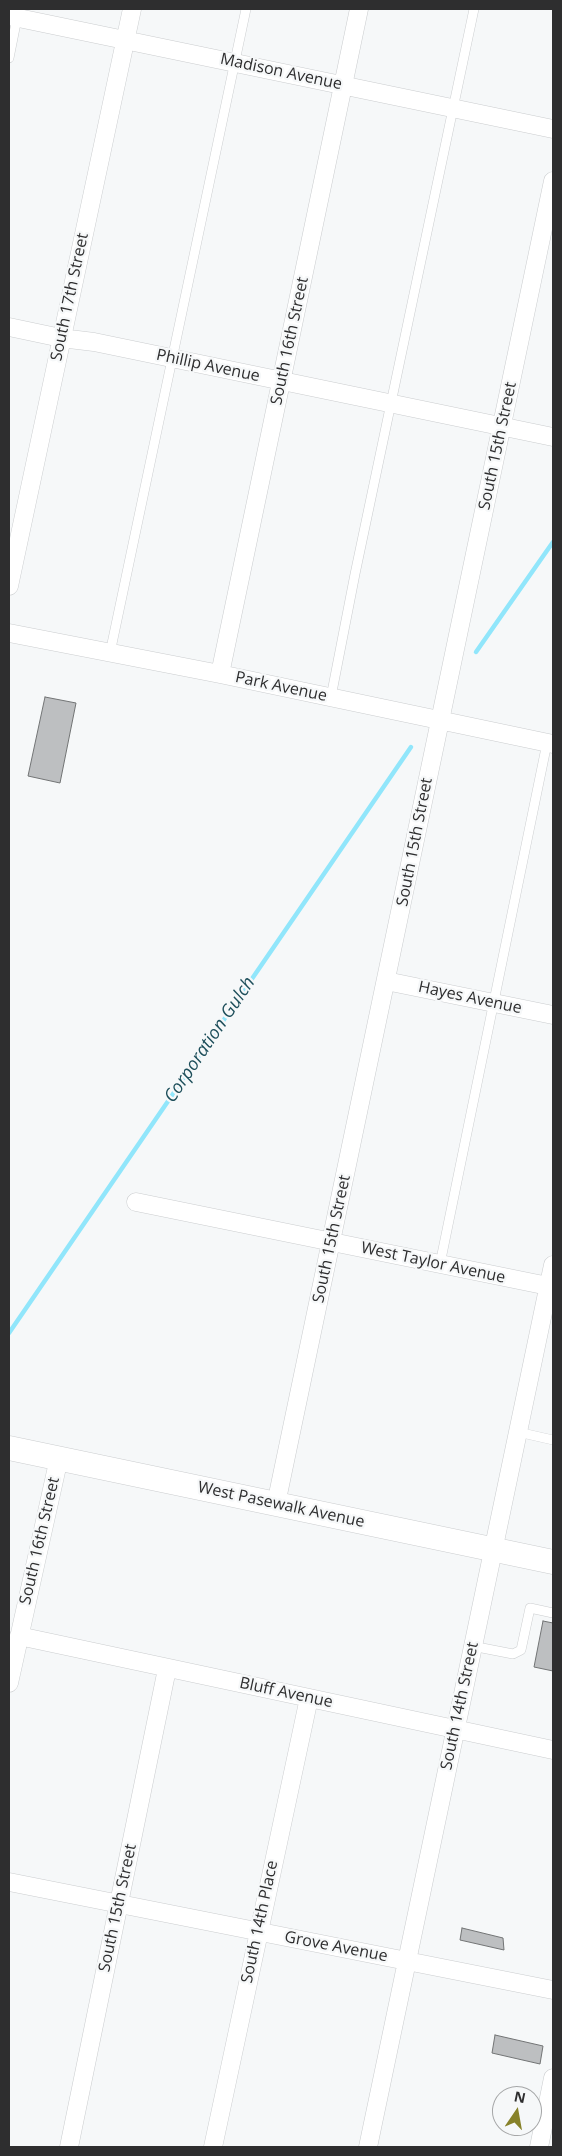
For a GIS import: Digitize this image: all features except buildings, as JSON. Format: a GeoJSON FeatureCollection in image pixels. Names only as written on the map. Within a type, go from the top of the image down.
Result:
{"type":"FeatureCollection","features":[{"type":"Feature","properties":{"kind":"street","name":"South 17th Street"},"geometry":{"type":"LineString","coordinates":[[9,586],[132,9]]}},
{"type":"Feature","properties":{"kind":"street","name":"South 16th Street"},"geometry":{"type":"LineString","coordinates":[[220,674],[359,9]]}},
{"type":"Feature","properties":{"kind":"street","name":"Madison Avenue"},"geometry":{"type":"LineString","coordinates":[[13,17],[553,130]]}},
{"type":"Feature","properties":{"kind":"street","name":"South 15th Street"},"geometry":{"type":"LineString","coordinates":[[276,1504],[553,181]]}},
{"type":"Feature","properties":{"kind":"street","name":"Phillip Avenue"},"geometry":{"type":"LineString","coordinates":[[9,327],[61,338],[94,342],[553,437]]}},
{"type":"Feature","properties":{"kind":"street","name":"Park Avenue"},"geometry":{"type":"LineString","coordinates":[[9,633],[220,674],[550,743]]}},
{"type":"Feature","properties":{"kind":"street","name":"Hayes Avenue"},"geometry":{"type":"LineString","coordinates":[[386,981],[553,1015]]}},
{"type":"Feature","properties":{"kind":"street","name":"West Taylor Avenue"},"geometry":{"type":"LineString","coordinates":[[136,1202],[551,1287]]}},
{"type":"Feature","properties":{"kind":"street","name":"South 14th Street"},"geometry":{"type":"LineString","coordinates":[[368,2147],[472,1646],[551,1287],[553,1265]]}},
{"type":"Feature","properties":{"kind":"street","name":"West Pasewalk Avenue"},"geometry":{"type":"LineString","coordinates":[[9,1448],[553,1562]]}},
{"type":"Feature","properties":{"kind":"street","name":"South 16th Street"},"geometry":{"type":"LineString","coordinates":[[9,1683],[59,1458]]}},
{"type":"Feature","properties":{"kind":"street","name":"Bluff Avenue"},"geometry":{"type":"LineString","coordinates":[[19,1636],[553,1750]]}},
{"type":"Feature","properties":{"kind":"street","name":"South 15th Street"},"geometry":{"type":"LineString","coordinates":[[68,2147],[167,1669]]}},
{"type":"Feature","properties":{"kind":"street","name":"South 14th Place"},"geometry":{"type":"LineString","coordinates":[[213,2147],[309,1698]]}},
{"type":"Feature","properties":{"kind":"street","name":"Grove Avenue"},"geometry":{"type":"LineString","coordinates":[[9,1882],[553,1990]]}},
{"type":"Feature","properties":{"kind":"street"},"geometry":{"type":"LineString","coordinates":[[539,2147],[553,2078]]}},
{"type":"Feature","properties":{"kind":"lane"},"geometry":{"type":"LineString","coordinates":[[110,653],[246,9]]}},
{"type":"Feature","properties":{"kind":"lane"},"geometry":{"type":"LineString","coordinates":[[331,697],[474,9]]}},
{"type":"Feature","properties":{"kind":"lane"},"geometry":{"type":"LineString","coordinates":[[9,58],[13,17]]}},
{"type":"Feature","properties":{"kind":"lane"},"geometry":{"type":"LineString","coordinates":[[440,1264],[550,743]]}},
{"type":"Feature","properties":{"kind":"lane"},"geometry":{"type":"LineString","coordinates":[[518,1432],[553,1440]]}},
{"type":"Feature","properties":{"kind":"lane"},"geometry":{"type":"LineString","coordinates":[[472,1646],[513,1654],[521,1650],[530,1608],[553,1612]]}},
{"type":"Feature","properties":{"kind":"waterway","name":"Corporation Gulch"},"geometry":{"type":"LineString","coordinates":[[476,652],[553,542]]}},
{"type":"Feature","properties":{"kind":"waterway","name":"Corporation Gulch"},"geometry":{"type":"LineString","coordinates":[[9,1333],[411,747]]}}]}
